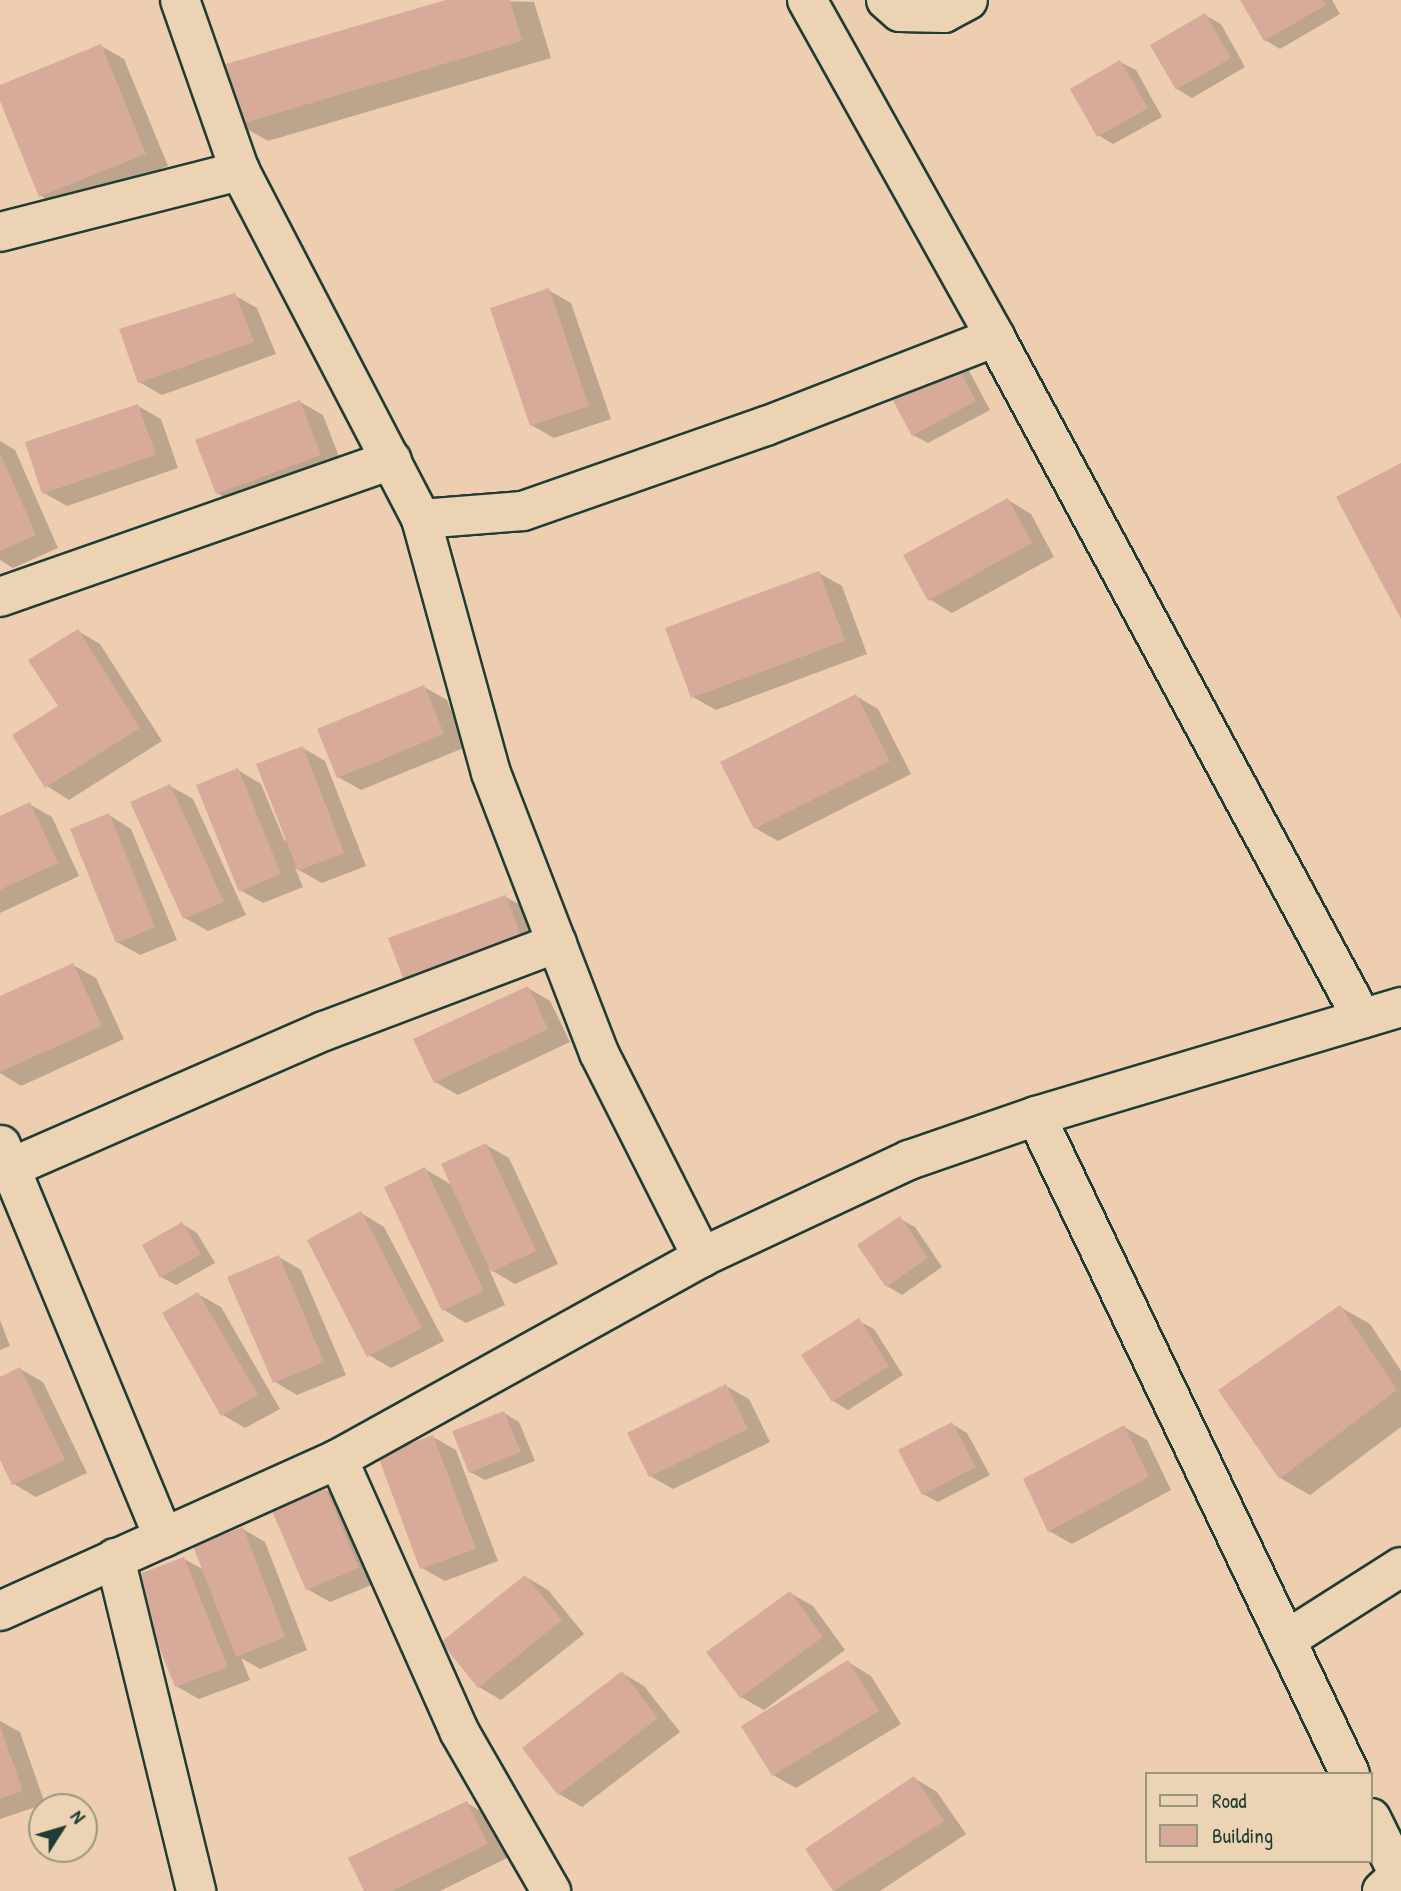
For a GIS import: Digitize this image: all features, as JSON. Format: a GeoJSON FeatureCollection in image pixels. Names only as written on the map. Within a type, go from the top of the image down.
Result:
{"type":"FeatureCollection","features":[{"type":"Feature","properties":{"kind":"street"},"geometry":{"type":"LineString","coordinates":[[180,0],[240,171],[421,519],[491,773],[599,1053],[702,1257]]}},
{"type":"Feature","properties":{"kind":"street"},"geometry":{"type":"LineString","coordinates":[[807,0],[995,337],[1362,1018]]}},
{"type":"Feature","properties":{"kind":"street"},"geometry":{"type":"LineString","coordinates":[[886,0],[900,12],[913,13],[944,13],[968,0]]}},
{"type":"Feature","properties":{"kind":"street"},"geometry":{"type":"LineString","coordinates":[[0,232],[240,171]]}},
{"type":"Feature","properties":{"kind":"street"},"geometry":{"type":"LineString","coordinates":[[421,519],[523,511],[766,426],[995,337]]}},
{"type":"Feature","properties":{"kind":"street"},"geometry":{"type":"LineString","coordinates":[[0,597],[392,460]]}},
{"type":"Feature","properties":{"kind":"street"},"geometry":{"type":"LineString","coordinates":[[164,1538],[5,1156],[556,943]]}},
{"type":"Feature","properties":{"kind":"street"},"geometry":{"type":"LineString","coordinates":[[0,1611],[338,1459],[702,1257],[909,1160],[1036,1116],[1401,1007]]}},
{"type":"Feature","properties":{"kind":"street"},"geometry":{"type":"LineString","coordinates":[[1036,1116],[1349,1772]]}},
{"type":"Feature","properties":{"kind":"street"},"geometry":{"type":"LineString","coordinates":[[338,1459],[459,1731],[551,1891]]}},
{"type":"Feature","properties":{"kind":"street"},"geometry":{"type":"LineString","coordinates":[[115,1558],[196,1891]]}},
{"type":"Feature","properties":{"kind":"street"},"geometry":{"type":"LineString","coordinates":[[1286,1640],[1401,1567]]}},
{"type":"Feature","properties":{"kind":"street"},"geometry":{"type":"LineString","coordinates":[[1373,1823],[1394,1880]]}},
{"type":"Feature","properties":{"kind":"building"},"geometry":{"type":"Polygon","coordinates":[[[446,0],[510,0],[522,41],[237,125],[219,66],[446,0]]]}},
{"type":"Feature","properties":{"kind":"building"},"geometry":{"type":"Polygon","coordinates":[[[1240,0],[1323,0],[1326,5],[1264,41],[1240,0]]]}},
{"type":"Feature","properties":{"kind":"building"},"geometry":{"type":"Polygon","coordinates":[[[1205,13],[1231,58],[1176,90],[1150,45],[1205,13]]]}},
{"type":"Feature","properties":{"kind":"building"},"geometry":{"type":"Polygon","coordinates":[[[101,44],[146,154],[39,197],[0,101],[0,85],[101,44]]]}},
{"type":"Feature","properties":{"kind":"building"},"geometry":{"type":"Polygon","coordinates":[[[1120,60],[1148,108],[1097,137],[1070,89],[1120,60]]]}},
{"type":"Feature","properties":{"kind":"building"},"geometry":{"type":"Polygon","coordinates":[[[549,288],[589,406],[530,426],[490,308],[549,288]]]}},
{"type":"Feature","properties":{"kind":"building"},"geometry":{"type":"Polygon","coordinates":[[[235,293],[254,342],[138,383],[119,329],[235,293]]]}},
{"type":"Feature","properties":{"kind":"building"},"geometry":{"type":"Polygon","coordinates":[[[952,356],[976,401],[912,436],[888,391],[952,356]]]}},
{"type":"Feature","properties":{"kind":"building"},"geometry":{"type":"Polygon","coordinates":[[[300,400],[321,455],[216,494],[195,440],[300,400]]]}},
{"type":"Feature","properties":{"kind":"building"},"geometry":{"type":"Polygon","coordinates":[[[138,404],[156,455],[42,494],[25,442],[138,404]]]}},
{"type":"Feature","properties":{"kind":"building"},"geometry":{"type":"Polygon","coordinates":[[[0,453],[36,535],[0,551],[0,453]]]}},
{"type":"Feature","properties":{"kind":"building"},"geometry":{"type":"Polygon","coordinates":[[[1401,463],[1401,619],[1336,497],[1401,463]]]}},
{"type":"Feature","properties":{"kind":"building"},"geometry":{"type":"Polygon","coordinates":[[[1008,498],[1032,543],[928,601],[903,555],[1008,498]]]}},
{"type":"Feature","properties":{"kind":"building"},"geometry":{"type":"Polygon","coordinates":[[[819,571],[845,641],[691,698],[665,628],[819,571]]]}},
{"type":"Feature","properties":{"kind":"building"},"geometry":{"type":"Polygon","coordinates":[[[78,629],[140,728],[45,788],[12,735],[58,706],[28,660],[78,629]]]}},
{"type":"Feature","properties":{"kind":"building"},"geometry":{"type":"Polygon","coordinates":[[[424,685],[444,734],[337,778],[317,729],[424,685]]]}},
{"type":"Feature","properties":{"kind":"building"},"geometry":{"type":"Polygon","coordinates":[[[856,694],[890,761],[754,829],[720,762],[856,694]]]}},
{"type":"Feature","properties":{"kind":"building"},"geometry":{"type":"Polygon","coordinates":[[[303,746],[344,853],[298,871],[256,764],[303,746]]]}},
{"type":"Feature","properties":{"kind":"building"},"geometry":{"type":"Polygon","coordinates":[[[238,768],[281,874],[239,892],[196,785],[238,768]]]}},
{"type":"Feature","properties":{"kind":"building"},"geometry":{"type":"Polygon","coordinates":[[[170,784],[224,902],[183,919],[130,802],[170,784]]]}},
{"type":"Feature","properties":{"kind":"building"},"geometry":{"type":"Polygon","coordinates":[[[30,802],[58,863],[0,890],[0,816],[30,802]]]}},
{"type":"Feature","properties":{"kind":"building"},"geometry":{"type":"Polygon","coordinates":[[[109,813],[155,927],[116,943],[70,829],[109,813]]]}},
{"type":"Feature","properties":{"kind":"building"},"geometry":{"type":"Polygon","coordinates":[[[506,895],[525,947],[407,989],[388,938],[506,895]]]}},
{"type":"Feature","properties":{"kind":"building"},"geometry":{"type":"Polygon","coordinates":[[[73,963],[102,1026],[0,1072],[0,996],[73,963]]]}},
{"type":"Feature","properties":{"kind":"building"},"geometry":{"type":"Polygon","coordinates":[[[528,986],[548,1029],[434,1083],[413,1039],[528,986]]]}},
{"type":"Feature","properties":{"kind":"building"},"geometry":{"type":"Polygon","coordinates":[[[486,1143],[536,1251],[491,1272],[441,1164],[486,1143]]]}},
{"type":"Feature","properties":{"kind":"building"},"geometry":{"type":"Polygon","coordinates":[[[425,1167],[484,1291],[442,1311],[384,1187],[425,1167]]]}},
{"type":"Feature","properties":{"kind":"building"},"geometry":{"type":"Polygon","coordinates":[[[361,1211],[422,1328],[367,1357],[307,1240],[361,1211]]]}},
{"type":"Feature","properties":{"kind":"building"},"geometry":{"type":"Polygon","coordinates":[[[900,1216],[928,1258],[886,1287],[857,1245],[900,1216]]]}},
{"type":"Feature","properties":{"kind":"building"},"geometry":{"type":"Polygon","coordinates":[[[182,1222],[201,1254],[160,1278],[142,1245],[182,1222]]]}},
{"type":"Feature","properties":{"kind":"building"},"geometry":{"type":"Polygon","coordinates":[[[279,1255],[324,1362],[273,1383],[227,1277],[279,1255]]]}},
{"type":"Feature","properties":{"kind":"building"},"geometry":{"type":"Polygon","coordinates":[[[198,1292],[258,1395],[221,1416],[162,1313],[198,1292]]]}},
{"type":"Feature","properties":{"kind":"building"},"geometry":{"type":"Polygon","coordinates":[[[1340,1305],[1397,1390],[1279,1479],[1218,1390],[1340,1305]]]}},
{"type":"Feature","properties":{"kind":"building"},"geometry":{"type":"Polygon","coordinates":[[[859,1318],[889,1366],[832,1402],[801,1355],[859,1318]]]}},
{"type":"Feature","properties":{"kind":"building"},"geometry":{"type":"Polygon","coordinates":[[[20,1367],[65,1460],[12,1485],[0,1460],[0,1377],[20,1367]]]}},
{"type":"Feature","properties":{"kind":"building"},"geometry":{"type":"Polygon","coordinates":[[[726,1384],[748,1429],[649,1477],[627,1433],[726,1384]]]}},
{"type":"Feature","properties":{"kind":"building"},"geometry":{"type":"Polygon","coordinates":[[[504,1411],[521,1452],[469,1473],[452,1431],[504,1411]]]}},
{"type":"Feature","properties":{"kind":"building"},"geometry":{"type":"Polygon","coordinates":[[[952,1422],[976,1467],[922,1495],[898,1450],[952,1422]]]}},
{"type":"Feature","properties":{"kind":"building"},"geometry":{"type":"Polygon","coordinates":[[[1124,1425],[1149,1477],[1048,1532],[1023,1479],[1124,1425]]]}},
{"type":"Feature","properties":{"kind":"building"},"geometry":{"type":"Polygon","coordinates":[[[433,1435],[476,1549],[420,1569],[378,1456],[433,1435]]]}},
{"type":"Feature","properties":{"kind":"building"},"geometry":{"type":"Polygon","coordinates":[[[326,1489],[359,1568],[306,1590],[272,1511],[326,1489]]]}},
{"type":"Feature","properties":{"kind":"building"},"geometry":{"type":"Polygon","coordinates":[[[243,1527],[285,1637],[236,1657],[193,1546],[243,1527]]]}},
{"type":"Feature","properties":{"kind":"building"},"geometry":{"type":"Polygon","coordinates":[[[184,1557],[228,1667],[175,1687],[131,1577],[184,1557]]]}},
{"type":"Feature","properties":{"kind":"building"},"geometry":{"type":"Polygon","coordinates":[[[525,1575],[562,1620],[478,1688],[441,1642],[525,1575]]]}},
{"type":"Feature","properties":{"kind":"building"},"geometry":{"type":"Polygon","coordinates":[[[790,1591],[823,1637],[740,1698],[706,1652],[790,1591]]]}},
{"type":"Feature","properties":{"kind":"building"},"geometry":{"type":"Polygon","coordinates":[[[848,1660],[879,1711],[772,1776],[741,1726],[848,1660]]]}},
{"type":"Feature","properties":{"kind":"building"},"geometry":{"type":"Polygon","coordinates":[[[622,1671],[658,1718],[558,1795],[522,1748],[622,1671]]]}},
{"type":"Feature","properties":{"kind":"building"},"geometry":{"type":"Polygon","coordinates":[[[0,1726],[23,1791],[0,1799],[0,1726]]]}},
{"type":"Feature","properties":{"kind":"building"},"geometry":{"type":"Polygon","coordinates":[[[914,1776],[944,1821],[833,1891],[805,1849],[914,1776]]]}},
{"type":"Feature","properties":{"kind":"building"},"geometry":{"type":"Polygon","coordinates":[[[467,1801],[488,1844],[392,1891],[364,1891],[348,1858],[467,1801]]]}}]}
